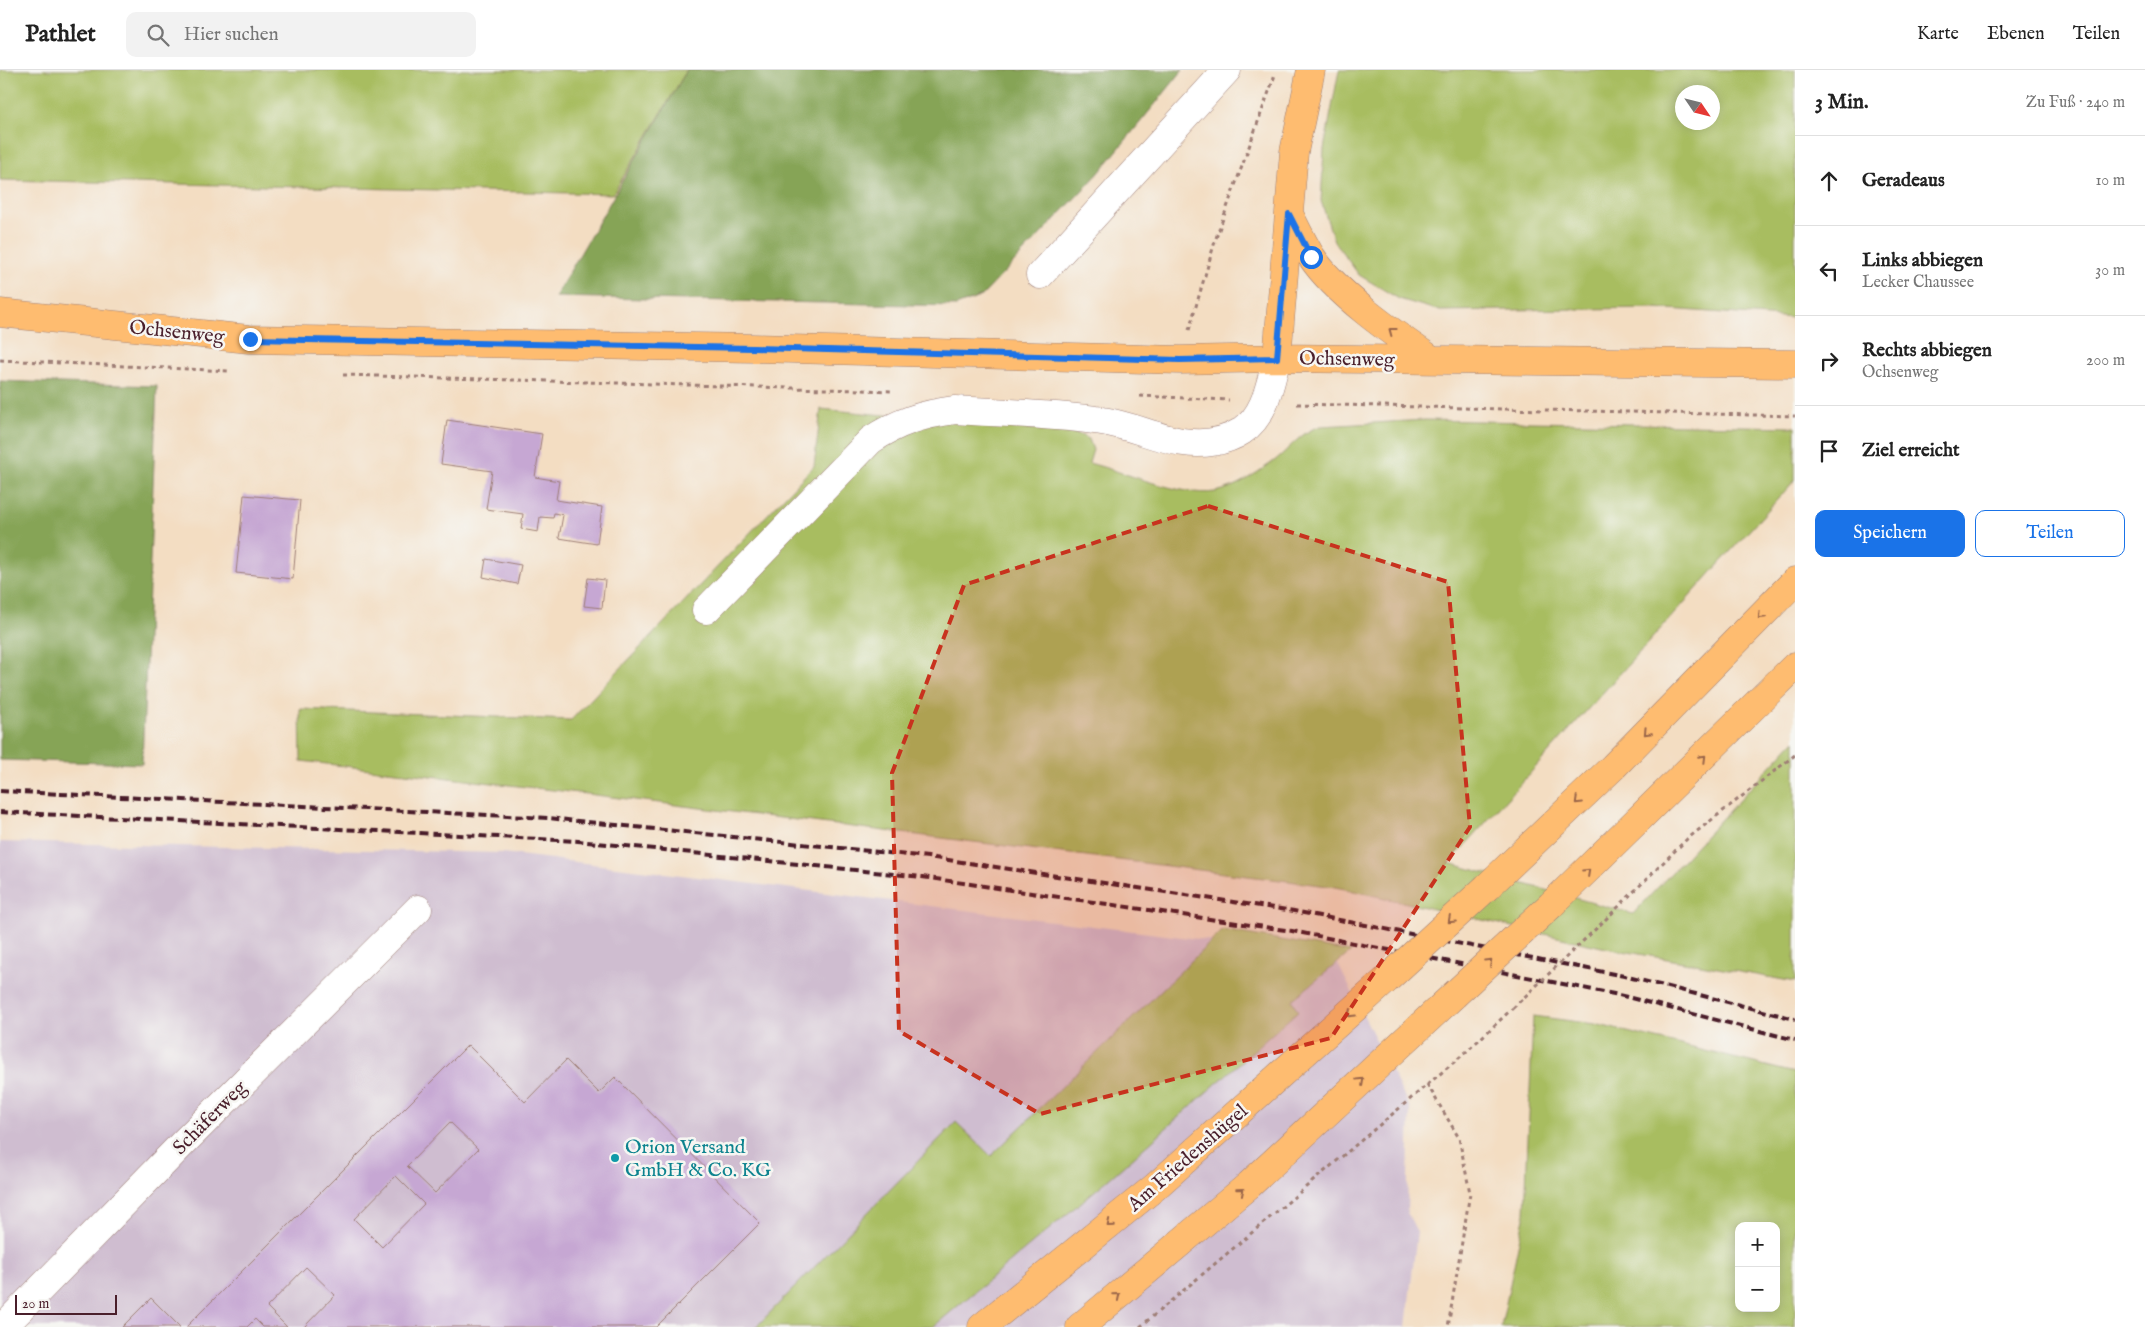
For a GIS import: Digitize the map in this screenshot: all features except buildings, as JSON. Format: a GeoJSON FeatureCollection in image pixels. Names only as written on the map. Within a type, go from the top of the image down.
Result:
{"type":"FeatureCollection","features":[{"type":"Feature","properties":{"kind":"main road"},"geometry":{"type":"LineString","coordinates":[[1277,358],[1294,152],[1311,70]]}},
{"type":"Feature","properties":{"kind":"main road"},"geometry":{"type":"LineString","coordinates":[[1289,214],[1311,257],[1341,289],[1390,331],[1431,359]]}},
{"type":"Feature","properties":{"kind":"main road","name":"Ochsenweg"},"geometry":{"type":"LineString","coordinates":[[0,313],[250,339],[753,348],[1180,360],[1277,358],[1431,359],[1795,364]]}},
{"type":"Feature","properties":{"kind":"main road","name":"Am Friedenshügel"},"geometry":{"type":"LineString","coordinates":[[982,1327],[1155,1187],[1386,980],[1613,767],[1795,581]]}},
{"type":"Feature","properties":{"kind":"main road"},"geometry":{"type":"LineString","coordinates":[[1080,1327],[1249,1185],[1551,905],[1795,666]]}},
{"type":"Feature","properties":{"kind":"street"},"geometry":{"type":"LineString","coordinates":[[1040,275],[1227,70]]}},
{"type":"Feature","properties":{"kind":"street"},"geometry":{"type":"LineString","coordinates":[[706,610],[871,440],[893,425],[932,413],[955,410],[1096,420],[1139,428],[1184,442],[1217,442],[1242,431],[1258,414],[1265,402],[1277,358]]}},
{"type":"Feature","properties":{"kind":"street","name":"Schäferweg"},"geometry":{"type":"LineString","coordinates":[[3,1327],[183,1143],[418,909]]}},
{"type":"Feature","properties":{"kind":"path"},"geometry":{"type":"LineString","coordinates":[[1180,360],[1216,238],[1277,70]]}},
{"type":"Feature","properties":{"kind":"path"},"geometry":{"type":"LineString","coordinates":[[0,360],[234,371]]}},
{"type":"Feature","properties":{"kind":"path"},"geometry":{"type":"LineString","coordinates":[[333,375],[895,392]]}},
{"type":"Feature","properties":{"kind":"path"},"geometry":{"type":"LineString","coordinates":[[1137,396],[1265,402],[1795,416]]}},
{"type":"Feature","properties":{"kind":"path"},"geometry":{"type":"LineString","coordinates":[[1140,1327],[1466,1052],[1687,839],[1795,755]]}},
{"type":"Feature","properties":{"kind":"path"},"geometry":{"type":"LineString","coordinates":[[1427,1084],[1459,1138],[1470,1193],[1448,1327]]}},
{"type":"Feature","properties":{"kind":"highlighted area"},"geometry":{"type":"Polygon","coordinates":[[[1208,506],[1448,582],[1470,827],[1331,1038],[1040,1114],[899,1031],[892,773],[964,585],[1208,506]]]}},
{"type":"Feature","properties":{"kind":"shaded area"},"geometry":{"type":"Polygon","coordinates":[[[0,842],[503,853],[1334,956],[1410,1108],[1407,1212],[1417,1232],[1406,1327],[0,1327],[0,842]]]}},
{"type":"Feature","properties":{"kind":"green space"},"geometry":{"type":"Polygon","coordinates":[[[0,70],[687,70],[613,194],[0,180],[0,70]]]}},
{"type":"Feature","properties":{"kind":"green space"},"geometry":{"type":"Polygon","coordinates":[[[687,70],[1183,70],[1098,174],[982,296],[956,306],[555,297],[687,70]]]}},
{"type":"Feature","properties":{"kind":"green space"},"geometry":{"type":"Polygon","coordinates":[[[1339,70],[1795,70],[1795,318],[1654,308],[1440,311],[1399,299],[1359,275],[1334,241],[1321,201],[1324,149],[1339,70]]]}},
{"type":"Feature","properties":{"kind":"green space"},"geometry":{"type":"Polygon","coordinates":[[[0,381],[157,386],[142,764],[0,760],[0,381]]]}},
{"type":"Feature","properties":{"kind":"green space"},"geometry":{"type":"Polygon","coordinates":[[[821,409],[1076,433],[1089,439],[1093,450],[1089,463],[1153,483],[1202,493],[1223,490],[1244,481],[1270,464],[1307,432],[1321,426],[1425,420],[1795,427],[1795,480],[1449,863],[1633,914],[1795,740],[1795,982],[1606,948],[1336,887],[587,794],[301,761],[300,709],[571,720],[814,466],[821,409]]]}},
{"type":"Feature","properties":{"kind":"green space"},"geometry":{"type":"Polygon","coordinates":[[[1223,930],[1351,952],[1292,1000],[1298,1011],[1110,1178],[933,1327],[756,1327],[956,1122],[991,1156],[1223,930]]]}},
{"type":"Feature","properties":{"kind":"green space"},"geometry":{"type":"Polygon","coordinates":[[[1533,1016],[1595,1024],[1795,1073],[1795,1327],[1501,1327],[1525,1213],[1533,1016]]]}},
{"type":"Feature","properties":{"kind":"railway"},"geometry":{"type":"LineString","coordinates":[[0,791],[548,818],[928,857],[1294,911],[1624,976],[1795,1019]]}},
{"type":"Feature","properties":{"kind":"railway"},"geometry":{"type":"LineString","coordinates":[[0,812],[578,841],[922,877],[1292,931],[1619,995],[1795,1040]]}},
{"type":"Feature","properties":{"kind":"place","name":"Orion Versand GmbH & Co. KG"},"geometry":{"type":"Point","coordinates":[615,1158]}},
{"type":"Feature","properties":{"kind":"route"},"geometry":{"type":"LineString","coordinates":[[250,339],[753,348],[1180,360],[1277,358],[1289,214],[1311,257]]}}]}
